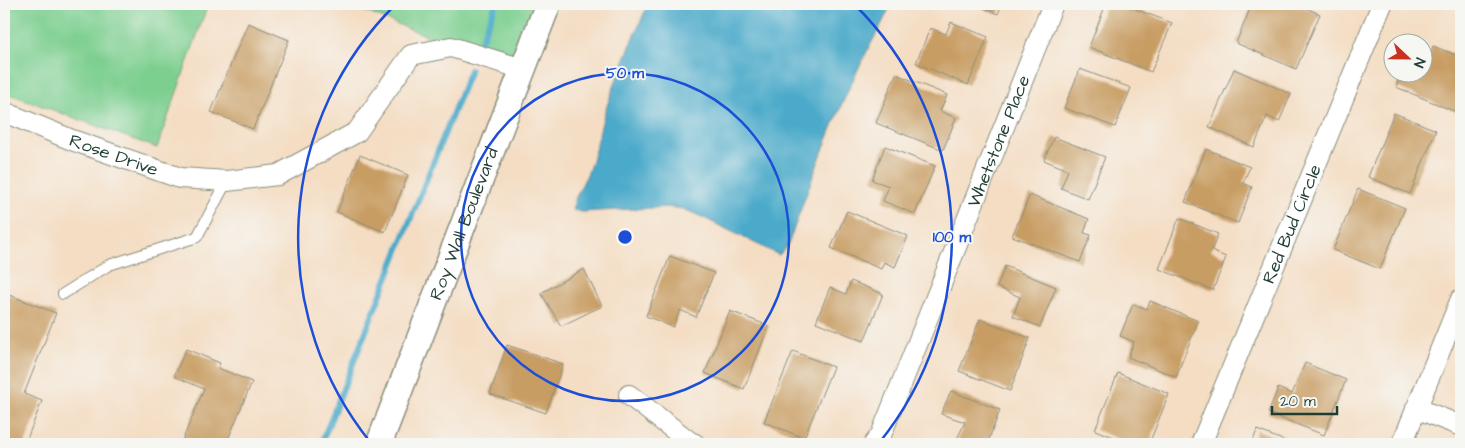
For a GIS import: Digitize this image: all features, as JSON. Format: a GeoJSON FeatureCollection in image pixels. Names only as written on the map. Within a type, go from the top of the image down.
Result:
{"type":"FeatureCollection","features":[{"type":"Feature","properties":{"kind":"street","name":"Roy Wall Boulevard"},"geometry":{"type":"LineString","coordinates":[[379,444],[548,4]]}},
{"type":"Feature","properties":{"kind":"street","name":"Whetstone Place"},"geometry":{"type":"LineString","coordinates":[[874,444],[881,435],[1052,4]]}},
{"type":"Feature","properties":{"kind":"street","name":"Red Bud Circle"},"geometry":{"type":"LineString","coordinates":[[1201,444],[1382,4]]}},
{"type":"Feature","properties":{"kind":"street","name":"Rose Drive"},"geometry":{"type":"LineString","coordinates":[[4,112],[72,140],[180,178],[227,180],[278,175],[357,132],[411,55],[451,47],[523,69]]}},
{"type":"Feature","properties":{"kind":"street"},"geometry":{"type":"LineString","coordinates":[[1402,444],[1461,300]]}},
{"type":"Feature","properties":{"kind":"street"},"geometry":{"type":"LineString","coordinates":[[629,395],[690,442],[696,444]]}},
{"type":"Feature","properties":{"kind":"street"},"geometry":{"type":"LineString","coordinates":[[1416,408],[1461,426]]}},
{"type":"Feature","properties":{"kind":"lane"},"geometry":{"type":"LineString","coordinates":[[63,294],[109,266],[197,237],[227,180]]}},
{"type":"Feature","properties":{"kind":"green space"},"geometry":{"type":"Polygon","coordinates":[[[4,4],[208,4],[157,148],[4,92],[4,4]]]}},
{"type":"Feature","properties":{"kind":"green space"},"geometry":{"type":"Polygon","coordinates":[[[346,4],[535,4],[510,68],[346,4]]]}},
{"type":"Feature","properties":{"kind":"water"},"geometry":{"type":"Polygon","coordinates":[[[648,4],[891,4],[841,106],[813,175],[788,245],[779,255],[683,209],[668,207],[582,212],[573,210],[575,200],[590,167],[604,115],[614,87],[648,4]]]}},
{"type":"Feature","properties":{"kind":"building"},"geometry":{"type":"Polygon","coordinates":[[[973,4],[1002,4],[998,14],[973,4]]]}},
{"type":"Feature","properties":{"kind":"building"},"geometry":{"type":"Polygon","coordinates":[[[1106,4],[1122,4],[1172,23],[1151,72],[1089,47],[1106,4]]]}},
{"type":"Feature","properties":{"kind":"building"},"geometry":{"type":"Polygon","coordinates":[[[1252,4],[1296,4],[1320,14],[1296,69],[1236,43],[1252,4]]]}},
{"type":"Feature","properties":{"kind":"building"},"geometry":{"type":"Polygon","coordinates":[[[951,22],[988,37],[968,85],[916,63],[930,28],[946,34],[951,22]]]}},
{"type":"Feature","properties":{"kind":"building"},"geometry":{"type":"Polygon","coordinates":[[[248,23],[289,40],[253,129],[211,112],[248,23]]]}},
{"type":"Feature","properties":{"kind":"building"},"geometry":{"type":"Polygon","coordinates":[[[1433,46],[1461,57],[1461,114],[1396,87],[1398,82],[1432,82],[1433,46]]]}},
{"type":"Feature","properties":{"kind":"building"},"geometry":{"type":"Polygon","coordinates":[[[1080,69],[1131,88],[1115,127],[1064,108],[1080,69]]]}},
{"type":"Feature","properties":{"kind":"building"},"geometry":{"type":"Polygon","coordinates":[[[1234,69],[1291,94],[1279,122],[1267,116],[1254,147],[1209,127],[1234,69]]]}},
{"type":"Feature","properties":{"kind":"building"},"geometry":{"type":"Polygon","coordinates":[[[896,74],[947,95],[940,111],[956,118],[943,150],[876,123],[896,74]]]}},
{"type":"Feature","properties":{"kind":"building"},"geometry":{"type":"Polygon","coordinates":[[[1394,113],[1436,130],[1410,194],[1368,177],[1394,113]]]}},
{"type":"Feature","properties":{"kind":"building"},"geometry":{"type":"Polygon","coordinates":[[[1054,137],[1105,157],[1088,199],[1061,188],[1068,170],[1044,160],[1054,137]]]}},
{"type":"Feature","properties":{"kind":"building"},"geometry":{"type":"Polygon","coordinates":[[[885,146],[935,166],[915,214],[883,201],[889,186],[872,180],[885,146]]]}},
{"type":"Feature","properties":{"kind":"building"},"geometry":{"type":"Polygon","coordinates":[[[1206,149],[1250,167],[1243,183],[1252,187],[1238,223],[1185,202],[1206,149]]]}},
{"type":"Feature","properties":{"kind":"building"},"geometry":{"type":"Polygon","coordinates":[[[360,155],[408,175],[385,232],[337,212],[360,155]]]}},
{"type":"Feature","properties":{"kind":"building"},"geometry":{"type":"Polygon","coordinates":[[[1358,189],[1405,208],[1380,269],[1333,250],[1358,189]]]}},
{"type":"Feature","properties":{"kind":"building"},"geometry":{"type":"Polygon","coordinates":[[[1030,195],[1089,219],[1084,233],[1091,235],[1080,262],[1012,236],[1030,195]]]}},
{"type":"Feature","properties":{"kind":"building"},"geometry":{"type":"Polygon","coordinates":[[[847,211],[908,236],[895,267],[884,262],[881,269],[831,248],[847,211]]]}},
{"type":"Feature","properties":{"kind":"building"},"geometry":{"type":"Polygon","coordinates":[[[1179,218],[1218,234],[1211,251],[1226,257],[1213,290],[1159,269],[1179,218]]]}},
{"type":"Feature","properties":{"kind":"building"},"geometry":{"type":"Polygon","coordinates":[[[670,256],[714,273],[696,317],[680,310],[673,327],[646,316],[670,256]]]}},
{"type":"Feature","properties":{"kind":"building"},"geometry":{"type":"Polygon","coordinates":[[[1005,266],[1056,287],[1040,327],[1013,316],[1020,297],[997,287],[1005,266]]]}},
{"type":"Feature","properties":{"kind":"building"},"geometry":{"type":"Polygon","coordinates":[[[584,269],[602,306],[561,326],[541,293],[584,269]]]}},
{"type":"Feature","properties":{"kind":"building"},"geometry":{"type":"Polygon","coordinates":[[[851,281],[883,294],[864,341],[816,322],[830,287],[846,294],[851,281]]]}},
{"type":"Feature","properties":{"kind":"building"},"geometry":{"type":"Polygon","coordinates":[[[4,293],[56,313],[24,394],[42,401],[25,444],[4,444],[4,293]]]}},
{"type":"Feature","properties":{"kind":"building"},"geometry":{"type":"Polygon","coordinates":[[[1150,301],[1198,321],[1176,377],[1128,357],[1134,342],[1120,336],[1133,304],[1147,309],[1150,301]]]}},
{"type":"Feature","properties":{"kind":"building"},"geometry":{"type":"Polygon","coordinates":[[[730,311],[769,326],[744,389],[705,373],[730,311]]]}},
{"type":"Feature","properties":{"kind":"building"},"geometry":{"type":"Polygon","coordinates":[[[980,319],[1030,338],[1010,391],[959,371],[980,319]]]}},
{"type":"Feature","properties":{"kind":"building"},"geometry":{"type":"Polygon","coordinates":[[[507,345],[563,364],[546,413],[490,394],[507,345]]]}},
{"type":"Feature","properties":{"kind":"building"},"geometry":{"type":"Polygon","coordinates":[[[186,349],[220,363],[218,368],[252,382],[226,444],[188,444],[182,441],[204,389],[174,376],[186,349]]]}},
{"type":"Feature","properties":{"kind":"building"},"geometry":{"type":"Polygon","coordinates":[[[793,351],[833,367],[804,438],[764,422],[793,351]]]}},
{"type":"Feature","properties":{"kind":"building"},"geometry":{"type":"Polygon","coordinates":[[[1305,363],[1346,380],[1324,435],[1268,413],[1278,388],[1292,394],[1305,363]]]}},
{"type":"Feature","properties":{"kind":"building"},"geometry":{"type":"Polygon","coordinates":[[[1118,373],[1169,394],[1149,444],[1132,444],[1095,430],[1118,373]]]}},
{"type":"Feature","properties":{"kind":"building"},"geometry":{"type":"Polygon","coordinates":[[[951,391],[1000,410],[987,444],[969,444],[957,439],[965,422],[941,414],[951,391]]]}},
{"type":"Feature","properties":{"kind":"building"},"geometry":{"type":"Polygon","coordinates":[[[1257,430],[1293,444],[1252,444],[1257,430]]]}},
{"type":"Feature","properties":{"kind":"waterway"},"geometry":{"type":"LineString","coordinates":[[481,41],[496,4]]}},
{"type":"Feature","properties":{"kind":"waterway"},"geometry":{"type":"LineString","coordinates":[[321,444],[470,70]]}}]}
